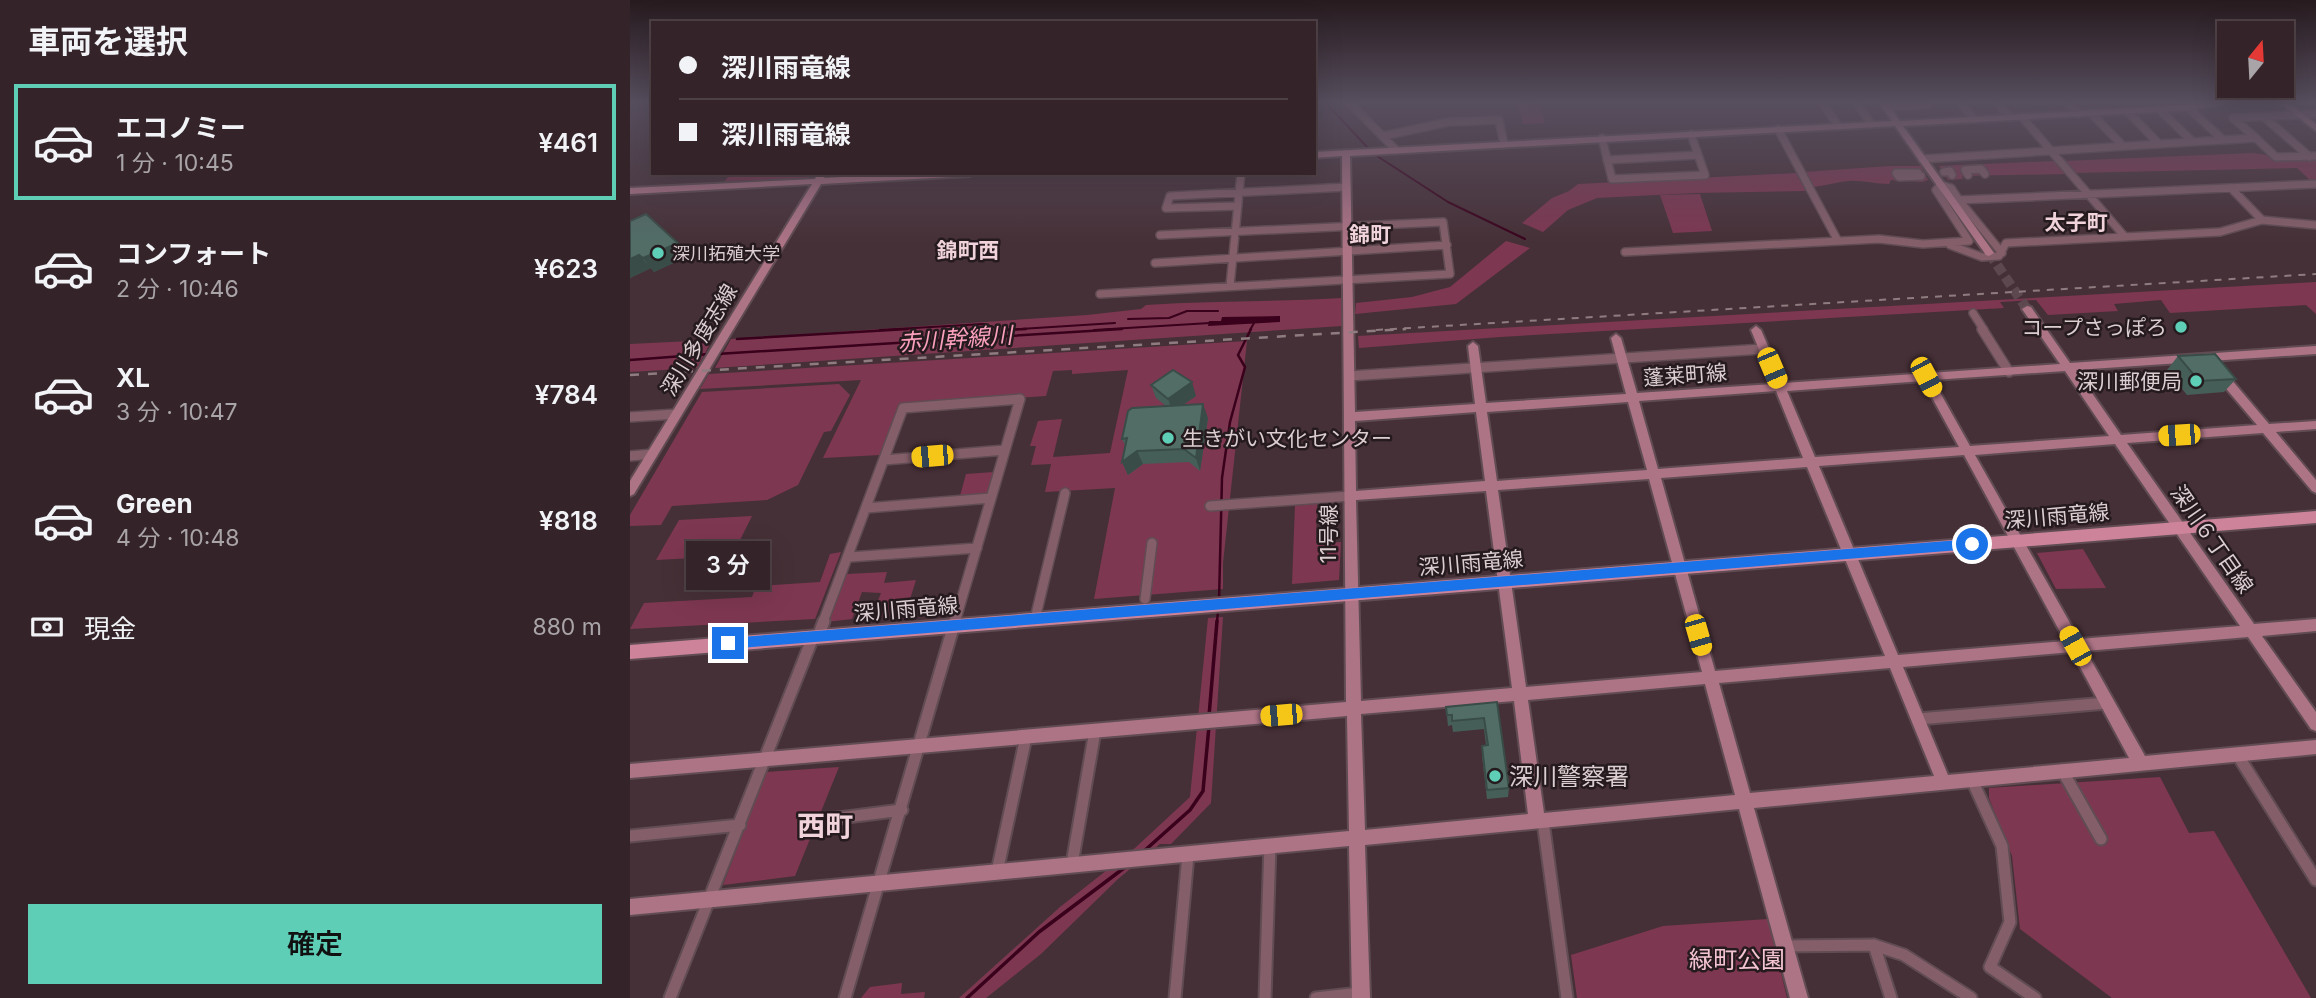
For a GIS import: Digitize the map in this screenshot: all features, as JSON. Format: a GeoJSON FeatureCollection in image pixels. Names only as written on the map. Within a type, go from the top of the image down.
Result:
{"type":"FeatureCollection","features":[{"type":"Feature","properties":{"kind":"main road","name":"深川雨竜線"},"geometry":{"type":"LineString","coordinates":[[630,652],[2316,517]]}},
{"type":"Feature","properties":{"kind":"street"},"geometry":{"type":"LineString","coordinates":[[1316,155],[1404,150]]}},
{"type":"Feature","properties":{"kind":"street"},"geometry":{"type":"LineString","coordinates":[[1605,150],[1612,179],[1705,175],[1696,150]]}},
{"type":"Feature","properties":{"kind":"street"},"geometry":{"type":"LineString","coordinates":[[1789,150],[1838,241]]}},
{"type":"Feature","properties":{"kind":"street"},"geometry":{"type":"LineString","coordinates":[[1915,150],[1989,253]]}},
{"type":"Feature","properties":{"kind":"street"},"geometry":{"type":"LineString","coordinates":[[1922,159],[2072,150]]}},
{"type":"Feature","properties":{"kind":"street"},"geometry":{"type":"LineString","coordinates":[[2268,150],[2276,157],[2313,157]]}},
{"type":"Feature","properties":{"kind":"street"},"geometry":{"type":"LineString","coordinates":[[2052,151],[2125,237]]}},
{"type":"Feature","properties":{"kind":"street","name":"11号線"},"geometry":{"type":"LineString","coordinates":[[1346,154],[1351,595],[1360,996]]}},
{"type":"Feature","properties":{"kind":"street"},"geometry":{"type":"LineString","coordinates":[[1607,160],[1698,155]]}},
{"type":"Feature","properties":{"kind":"street"},"geometry":{"type":"LineString","coordinates":[[1968,175],[1965,170],[1982,169],[1985,174]]}},
{"type":"Feature","properties":{"kind":"street"},"geometry":{"type":"LineString","coordinates":[[1944,172],[1950,172],[1952,176]]}},
{"type":"Feature","properties":{"kind":"street"},"geometry":{"type":"LineString","coordinates":[[630,191],[821,177],[896,175]]}},
{"type":"Feature","properties":{"kind":"street"},"geometry":{"type":"LineString","coordinates":[[1230,286],[1241,175]]}},
{"type":"Feature","properties":{"kind":"street","name":"深川多度志線"},"geometry":{"type":"LineString","coordinates":[[630,491],[821,177]]}},
{"type":"Feature","properties":{"kind":"street"},"geometry":{"type":"LineString","coordinates":[[1959,200],[2316,184]]}},
{"type":"Feature","properties":{"kind":"street"},"geometry":{"type":"LineString","coordinates":[[1941,185],[1951,188],[2003,253]]}},
{"type":"Feature","properties":{"kind":"street"},"geometry":{"type":"LineString","coordinates":[[1941,185],[1936,190],[1974,254]]}},
{"type":"Feature","properties":{"kind":"street"},"geometry":{"type":"LineString","coordinates":[[1238,206],[1166,208],[1170,196],[1347,187]]}},
{"type":"Feature","properties":{"kind":"street"},"geometry":{"type":"LineString","coordinates":[[2231,188],[2262,220]]}},
{"type":"Feature","properties":{"kind":"street"},"geometry":{"type":"LineString","coordinates":[[1945,243],[1982,257],[1999,256],[2006,243],[2220,232],[2262,220],[2316,225]]}},
{"type":"Feature","properties":{"kind":"street"},"geometry":{"type":"LineString","coordinates":[[1100,294],[1450,274],[1443,222],[1160,235]]}},
{"type":"Feature","properties":{"kind":"street"},"geometry":{"type":"LineString","coordinates":[[1625,252],[1879,239],[1911,244],[1969,242]]}},
{"type":"Feature","properties":{"kind":"street"},"geometry":{"type":"LineString","coordinates":[[1155,263],[1447,245]]}},
{"type":"Feature","properties":{"kind":"street","name":"深川６丁目線"},"geometry":{"type":"LineString","coordinates":[[2027,309],[2316,724]]}},
{"type":"Feature","properties":{"kind":"street"},"geometry":{"type":"LineString","coordinates":[[1973,313],[2009,372]]}},
{"type":"Feature","properties":{"kind":"street"},"geometry":{"type":"LineString","coordinates":[[1756,330],[1944,782]]}},
{"type":"Feature","properties":{"kind":"street"},"geometry":{"type":"LineString","coordinates":[[1616,338],[1798,998]]}},
{"type":"Feature","properties":{"kind":"street"},"geometry":{"type":"LineString","coordinates":[[1474,346],[1521,694],[1567,998]]}},
{"type":"Feature","properties":{"kind":"street"},"geometry":{"type":"LineString","coordinates":[[1349,376],[1763,349]]}},
{"type":"Feature","properties":{"kind":"street","name":"蓬莱町線"},"geometry":{"type":"LineString","coordinates":[[1349,417],[2316,351]]}},
{"type":"Feature","properties":{"kind":"street"},"geometry":{"type":"LineString","coordinates":[[2207,359],[2316,488]]}},
{"type":"Feature","properties":{"kind":"street"},"geometry":{"type":"LineString","coordinates":[[1926,377],[2140,762]]}},
{"type":"Feature","properties":{"kind":"street"},"geometry":{"type":"LineString","coordinates":[[670,998],[849,557],[903,408],[1020,399],[845,998]]}},
{"type":"Feature","properties":{"kind":"street"},"geometry":{"type":"LineString","coordinates":[[630,417],[677,414]]}},
{"type":"Feature","properties":{"kind":"street"},"geometry":{"type":"LineString","coordinates":[[1210,506],[2316,425]]}},
{"type":"Feature","properties":{"kind":"street"},"geometry":{"type":"LineString","coordinates":[[884,460],[1005,450]]}},
{"type":"Feature","properties":{"kind":"street"},"geometry":{"type":"LineString","coordinates":[[630,456],[653,454]]}},
{"type":"Feature","properties":{"kind":"street"},"geometry":{"type":"LineString","coordinates":[[1035,619],[1065,493]]}},
{"type":"Feature","properties":{"kind":"street"},"geometry":{"type":"LineString","coordinates":[[866,508],[991,498]]}},
{"type":"Feature","properties":{"kind":"street"},"geometry":{"type":"LineString","coordinates":[[1145,599],[1152,543]]}},
{"type":"Feature","properties":{"kind":"street"},"geometry":{"type":"LineString","coordinates":[[849,557],[977,548]]}},
{"type":"Feature","properties":{"kind":"street"},"geometry":{"type":"LineString","coordinates":[[630,771],[2316,625]]}},
{"type":"Feature","properties":{"kind":"street"},"geometry":{"type":"LineString","coordinates":[[1918,719],[2107,703]]}},
{"type":"Feature","properties":{"kind":"street"},"geometry":{"type":"LineString","coordinates":[[1072,864],[1095,731]]}},
{"type":"Feature","properties":{"kind":"street"},"geometry":{"type":"LineString","coordinates":[[997,872],[1026,737]]}},
{"type":"Feature","properties":{"kind":"street"},"geometry":{"type":"LineString","coordinates":[[630,907],[2316,747]]}},
{"type":"Feature","properties":{"kind":"street"},"geometry":{"type":"LineString","coordinates":[[2237,754],[2316,880]]}},
{"type":"Feature","properties":{"kind":"street"},"geometry":{"type":"LineString","coordinates":[[2062,770],[2101,839]]}},
{"type":"Feature","properties":{"kind":"street"},"geometry":{"type":"LineString","coordinates":[[1972,780],[2002,846],[2010,922],[1990,967],[2035,998]]}},
{"type":"Feature","properties":{"kind":"street"},"geometry":{"type":"LineString","coordinates":[[831,819],[902,810]]}},
{"type":"Feature","properties":{"kind":"street"},"geometry":{"type":"LineString","coordinates":[[630,836],[740,825]]}},
{"type":"Feature","properties":{"kind":"street"},"geometry":{"type":"LineString","coordinates":[[1265,998],[1270,845]]}},
{"type":"Feature","properties":{"kind":"street"},"geometry":{"type":"LineString","coordinates":[[1175,998],[1188,855]]}},
{"type":"Feature","properties":{"kind":"street"},"geometry":{"type":"LineString","coordinates":[[1785,946],[1861,943],[1874,945],[1904,955],[1971,998]]}},
{"type":"Feature","properties":{"kind":"street"},"geometry":{"type":"LineString","coordinates":[[1874,945],[1891,998]]}},
{"type":"Feature","properties":{"kind":"street"},"geometry":{"type":"LineString","coordinates":[[1316,998],[1360,996]]}},
{"type":"Feature","properties":{"kind":"green space"},"geometry":{"type":"Polygon","coordinates":[[[2254,153],[2273,156],[2316,155],[2316,180],[2310,180],[2297,168],[2073,173],[2063,161],[2254,153]]]}},
{"type":"Feature","properties":{"kind":"green space"},"geometry":{"type":"Polygon","coordinates":[[[2054,161],[2066,174],[1962,176],[1963,179],[1948,180],[1939,166],[2054,161]]]}},
{"type":"Feature","properties":{"kind":"green space"},"geometry":{"type":"Polygon","coordinates":[[[1921,166],[1928,180],[1891,180],[1889,184],[1848,181],[1813,187],[1803,172],[1921,166]]]}},
{"type":"Feature","properties":{"kind":"green space"},"geometry":{"type":"Polygon","coordinates":[[[1796,173],[1806,191],[1597,198],[1568,210],[1543,232],[1522,223],[1552,198],[1578,184],[1796,173]]]}},
{"type":"Feature","properties":{"kind":"green space"},"geometry":{"type":"Polygon","coordinates":[[[730,175],[812,175],[806,179],[725,181],[730,175]]]}},
{"type":"Feature","properties":{"kind":"green space"},"geometry":{"type":"Polygon","coordinates":[[[1700,194],[1712,231],[1673,233],[1660,195],[1700,194]]]}},
{"type":"Feature","properties":{"kind":"green space"},"geometry":{"type":"Polygon","coordinates":[[[1506,241],[1530,248],[1456,304],[1355,314],[1356,303],[1412,297],[1450,287],[1506,241]]]}},
{"type":"Feature","properties":{"kind":"green space"},"geometry":{"type":"Polygon","coordinates":[[[2316,282],[2316,314],[2306,305],[2170,313],[2161,300],[2114,304],[2118,311],[2048,315],[2036,300],[2000,302],[2004,308],[1500,337],[1359,348],[1358,336],[2316,282]]]}},
{"type":"Feature","properties":{"kind":"green space"},"geometry":{"type":"Polygon","coordinates":[[[1341,298],[1342,326],[715,368],[731,339],[1087,315],[1141,309],[1146,305],[1341,298]]]}},
{"type":"Feature","properties":{"kind":"green space"},"geometry":{"type":"Polygon","coordinates":[[[712,340],[697,368],[630,372],[630,344],[712,340]]]}},
{"type":"Feature","properties":{"kind":"green space"},"geometry":{"type":"Polygon","coordinates":[[[1247,341],[1223,563],[1223,589],[1094,599],[1115,488],[1045,492],[1051,464],[1031,465],[1036,446],[1030,446],[1038,421],[1062,419],[1053,457],[1110,453],[1128,370],[1072,374],[1072,370],[1053,371],[1046,396],[898,406],[880,455],[823,458],[861,380],[700,389],[709,374],[1247,341]]]}},
{"type":"Feature","properties":{"kind":"green space"},"geometry":{"type":"Polygon","coordinates":[[[839,384],[850,395],[831,431],[824,432],[798,485],[767,500],[672,506],[661,525],[630,526],[630,515],[702,392],[839,384]]]}},
{"type":"Feature","properties":{"kind":"green space"},"geometry":{"type":"Polygon","coordinates":[[[994,472],[987,493],[960,496],[966,474],[994,472]]]}},
{"type":"Feature","properties":{"kind":"green space"},"geometry":{"type":"Polygon","coordinates":[[[1317,504],[1316,543],[1341,542],[1339,580],[1292,584],[1295,505],[1317,504]]]}},
{"type":"Feature","properties":{"kind":"green space"},"geometry":{"type":"Polygon","coordinates":[[[752,516],[732,556],[656,560],[679,520],[752,516]]]}},
{"type":"Feature","properties":{"kind":"green space"},"geometry":{"type":"Polygon","coordinates":[[[2083,549],[2106,588],[2056,589],[2037,553],[2083,549]]]}},
{"type":"Feature","properties":{"kind":"green space"},"geometry":{"type":"Polygon","coordinates":[[[841,552],[815,619],[630,629],[644,603],[752,597],[756,586],[820,582],[830,554],[841,552]]]}},
{"type":"Feature","properties":{"kind":"green space"},"geometry":{"type":"Polygon","coordinates":[[[887,572],[884,583],[916,580],[905,615],[871,618],[881,593],[862,592],[852,619],[826,622],[847,574],[887,572]]]}},
{"type":"Feature","properties":{"kind":"green space"},"geometry":{"type":"Polygon","coordinates":[[[1223,617],[1211,803],[1171,844],[1160,844],[1118,879],[1041,954],[986,998],[959,998],[1060,907],[1135,848],[1190,797],[1208,618],[1223,617]]]}},
{"type":"Feature","properties":{"kind":"green space"},"geometry":{"type":"Polygon","coordinates":[[[839,767],[795,876],[723,885],[766,772],[839,767]]]}},
{"type":"Feature","properties":{"kind":"green space"},"geometry":{"type":"Polygon","coordinates":[[[2160,777],[2189,833],[2214,831],[2311,998],[2112,998],[2020,929],[2012,856],[1989,798],[1989,788],[2160,777]]]}},
{"type":"Feature","properties":{"kind":"green space","name":"緑町公園"},"geometry":{"type":"Polygon","coordinates":[[[1768,919],[1787,998],[1577,998],[1571,955],[1663,926],[1768,919]]]}},
{"type":"Feature","properties":{"kind":"green space"},"geometry":{"type":"Polygon","coordinates":[[[902,983],[901,994],[925,992],[924,998],[861,998],[870,987],[902,983]]]}},
{"type":"Feature","properties":{"kind":"shaded area"},"geometry":{"type":"Polygon","coordinates":[[[1280,316],[1280,322],[1208,326],[1209,321],[1221,321],[1222,317],[1280,316]]]}},
{"type":"Feature","properties":{"kind":"building"},"geometry":{"type":"Polygon","coordinates":[[[646,214],[680,245],[643,258],[639,255],[630,259],[630,221],[646,214]]]}},
{"type":"Feature","properties":{"kind":"building"},"geometry":{"type":"Polygon","coordinates":[[[2215,354],[2236,379],[2199,381],[2178,356],[2215,354]]]}},
{"type":"Feature","properties":{"kind":"building"},"geometry":{"type":"Polygon","coordinates":[[[1173,370],[1192,382],[1168,399],[1151,385],[1173,370]]]}},
{"type":"Feature","properties":{"kind":"building"},"geometry":{"type":"Polygon","coordinates":[[[1203,404],[1196,458],[1184,449],[1137,451],[1122,462],[1127,438],[1122,439],[1128,411],[1132,408],[1203,404]]]}},
{"type":"Feature","properties":{"kind":"building","name":"深川警察署"},"geometry":{"type":"Polygon","coordinates":[[[1497,702],[1509,788],[1487,790],[1482,746],[1488,745],[1484,718],[1452,721],[1452,715],[1447,715],[1446,707],[1497,702]]]}},
{"type":"Feature","properties":{"kind":"waterway"},"geometry":{"type":"LineString","coordinates":[[1377,156],[1448,202],[1525,239]]}},
{"type":"Feature","properties":{"kind":"waterway"},"geometry":{"type":"LineString","coordinates":[[1128,319],[1169,318],[1187,311],[1218,311]]}},
{"type":"Feature","properties":{"kind":"waterway"},"geometry":{"type":"LineString","coordinates":[[1026,329],[1003,330],[1115,323]]}},
{"type":"Feature","properties":{"kind":"waterway","name":"赤川幹線川"},"geometry":{"type":"LineString","coordinates":[[1094,330],[1210,323]]}},
{"type":"Feature","properties":{"kind":"waterway"},"geometry":{"type":"LineString","coordinates":[[1250,330],[1254,323]]}},
{"type":"Feature","properties":{"kind":"waterway"},"geometry":{"type":"LineString","coordinates":[[880,330],[983,324],[993,327]]}},
{"type":"Feature","properties":{"kind":"waterway"},"geometry":{"type":"LineString","coordinates":[[737,339],[908,329]]}},
{"type":"Feature","properties":{"kind":"waterway","name":"赤川幹線川"},"geometry":{"type":"LineString","coordinates":[[717,354],[1122,329]]}},
{"type":"Feature","properties":{"kind":"waterway"},"geometry":{"type":"LineString","coordinates":[[1219,601],[1222,478],[1230,422],[1245,367],[1238,355],[1251,329]]}},
{"type":"Feature","properties":{"kind":"waterway"},"geometry":{"type":"LineString","coordinates":[[696,342],[708,342]]}},
{"type":"Feature","properties":{"kind":"waterway","name":"赤川幹線川"},"geometry":{"type":"LineString","coordinates":[[630,360],[710,354]]}},
{"type":"Feature","properties":{"kind":"waterway"},"geometry":{"type":"LineString","coordinates":[[1217,622],[1218,611]]}},
{"type":"Feature","properties":{"kind":"waterway"},"geometry":{"type":"LineString","coordinates":[[1209,716],[1217,621]]}},
{"type":"Feature","properties":{"kind":"waterway"},"geometry":{"type":"LineString","coordinates":[[1143,852],[1190,810],[1203,791],[1209,726]]}},
{"type":"Feature","properties":{"kind":"waterway"},"geometry":{"type":"LineString","coordinates":[[967,998],[1039,932],[1128,865]]}},
{"type":"Feature","properties":{"kind":"tunnel"},"geometry":{"type":"LineString","coordinates":[[1989,253],[2027,309]]}},
{"type":"Feature","properties":{"kind":"railway"},"geometry":{"type":"LineString","coordinates":[[1376,330],[2316,274]]}},
{"type":"Feature","properties":{"kind":"railway"},"geometry":{"type":"LineString","coordinates":[[630,375],[1406,329]]}},
{"type":"Feature","properties":{"kind":"place","name":"深川拓殖大学"},"geometry":{"type":"Point","coordinates":[658,253]}},
{"type":"Feature","properties":{"kind":"place","name":"コープさっぽろ"},"geometry":{"type":"Point","coordinates":[2181,327]}},
{"type":"Feature","properties":{"kind":"place","name":"深川郵便局"},"geometry":{"type":"Point","coordinates":[2196,381]}},
{"type":"Feature","properties":{"kind":"place","name":"生きがい文化センター"},"geometry":{"type":"Point","coordinates":[1168,438]}},
{"type":"Feature","properties":{"kind":"place","name":"深川警察署"},"geometry":{"type":"Point","coordinates":[1495,776]}},
{"type":"Feature","properties":{"kind":"district","name":"太子町"},"geometry":{"type":"Point","coordinates":[2076,222]}},
{"type":"Feature","properties":{"kind":"district","name":"錦町"},"geometry":{"type":"Point","coordinates":[1370,234]}},
{"type":"Feature","properties":{"kind":"district","name":"錦町西"},"geometry":{"type":"Point","coordinates":[968,250]}},
{"type":"Feature","properties":{"kind":"district","name":"西町"},"geometry":{"type":"Point","coordinates":[825,826]}},
{"type":"Feature","properties":{"kind":"route"},"geometry":{"type":"LineString","coordinates":[[728,643],[1972,544]]}}]}
